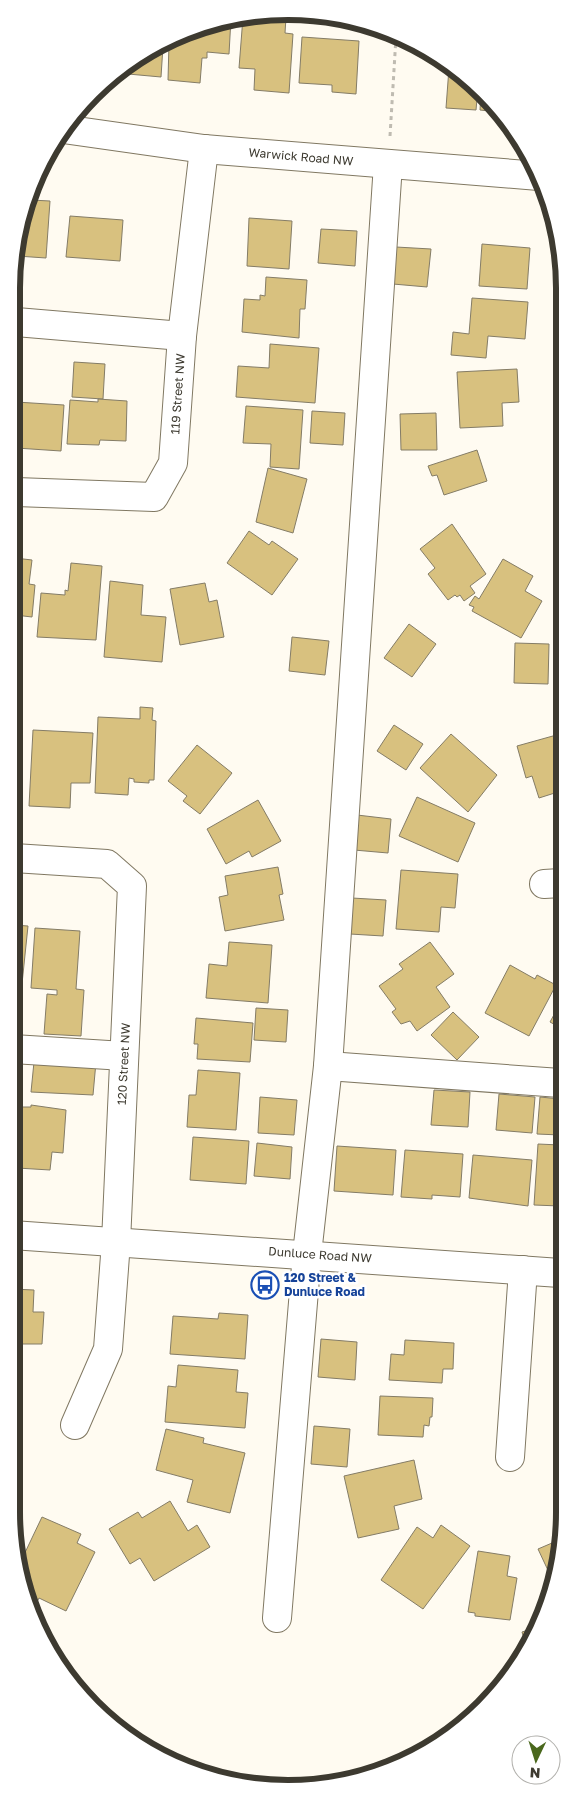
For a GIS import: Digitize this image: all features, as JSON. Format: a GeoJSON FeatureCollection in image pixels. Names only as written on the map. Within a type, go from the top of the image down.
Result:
{"type":"FeatureCollection","features":[{"type":"Feature","properties":{"kind":"street","name":"Warwick Road NW"},"geometry":{"type":"LineString","coordinates":[[71,130],[204,149],[531,175]]}},
{"type":"Feature","properties":{"kind":"street","name":"119 Street NW"},"geometry":{"type":"LineString","coordinates":[[20,492],[154,496],[172,463],[182,336],[204,149]]}},
{"type":"Feature","properties":{"kind":"street"},"geometry":{"type":"LineString","coordinates":[[277,1618],[307,1254],[328,1066],[388,164]]}},
{"type":"Feature","properties":{"kind":"street"},"geometry":{"type":"LineString","coordinates":[[20,322],[182,336]]}},
{"type":"Feature","properties":{"kind":"street","name":"120 Street NW"},"geometry":{"type":"LineString","coordinates":[[20,858],[107,864],[132,886],[116,1242]]}},
{"type":"Feature","properties":{"kind":"street"},"geometry":{"type":"LineString","coordinates":[[20,1049],[124,1056]]}},
{"type":"Feature","properties":{"kind":"street"},"geometry":{"type":"LineString","coordinates":[[328,1066],[556,1084]]}},
{"type":"Feature","properties":{"kind":"street","name":"Dunluce Road NW"},"geometry":{"type":"LineString","coordinates":[[20,1236],[307,1254],[556,1273]]}},
{"type":"Feature","properties":{"kind":"street"},"geometry":{"type":"LineString","coordinates":[[75,1425],[108,1349],[116,1242]]}},
{"type":"Feature","properties":{"kind":"street"},"geometry":{"type":"LineString","coordinates":[[510,1457],[524,1270]]}},
{"type":"Feature","properties":{"kind":"path"},"geometry":{"type":"LineString","coordinates":[[388,164],[396,42]]}},
{"type":"Feature","properties":{"kind":"building"},"geometry":{"type":"Polygon","coordinates":[[[286,20],[285,33],[293,34],[289,93],[254,90],[255,69],[239,68],[242,24],[286,20]]]}},
{"type":"Feature","properties":{"kind":"building"},"geometry":{"type":"Polygon","coordinates":[[[231,26],[229,54],[207,52],[207,58],[202,58],[200,83],[168,80],[169,48],[185,40],[231,26]]]}},
{"type":"Feature","properties":{"kind":"building"},"geometry":{"type":"Polygon","coordinates":[[[302,37],[359,41],[356,94],[332,92],[332,85],[299,83],[302,37]]]}},
{"type":"Feature","properties":{"kind":"building"},"geometry":{"type":"Polygon","coordinates":[[[163,51],[161,77],[128,74],[139,65],[163,51]]]}},
{"type":"Feature","properties":{"kind":"building"},"geometry":{"type":"Polygon","coordinates":[[[449,73],[477,97],[476,110],[446,108],[449,73]]]}},
{"type":"Feature","properties":{"kind":"building"},"geometry":{"type":"Polygon","coordinates":[[[480,101],[489,111],[480,110],[480,101]]]}},
{"type":"Feature","properties":{"kind":"building"},"geometry":{"type":"Polygon","coordinates":[[[35,200],[50,201],[46,258],[22,256],[35,200]]]}},
{"type":"Feature","properties":{"kind":"building"},"geometry":{"type":"Polygon","coordinates":[[[70,216],[123,220],[120,261],[66,257],[70,216]]]}},
{"type":"Feature","properties":{"kind":"building"},"geometry":{"type":"Polygon","coordinates":[[[249,218],[292,221],[289,269],[247,266],[249,218]]]}},
{"type":"Feature","properties":{"kind":"building"},"geometry":{"type":"Polygon","coordinates":[[[321,229],[357,231],[355,266],[318,263],[321,229]]]}},
{"type":"Feature","properties":{"kind":"building"},"geometry":{"type":"Polygon","coordinates":[[[482,244],[530,248],[527,289],[479,286],[482,244]]]}},
{"type":"Feature","properties":{"kind":"building"},"geometry":{"type":"Polygon","coordinates":[[[396,247],[431,249],[427,287],[393,284],[396,247]]]}},
{"type":"Feature","properties":{"kind":"building"},"geometry":{"type":"Polygon","coordinates":[[[266,277],[307,280],[305,309],[300,309],[299,338],[242,332],[244,299],[260,300],[260,295],[265,296],[266,277]]]}},
{"type":"Feature","properties":{"kind":"building"},"geometry":{"type":"Polygon","coordinates":[[[472,298],[528,302],[525,339],[488,336],[486,358],[451,355],[453,332],[469,334],[472,298]]]}},
{"type":"Feature","properties":{"kind":"building"},"geometry":{"type":"Polygon","coordinates":[[[270,344],[319,348],[315,403],[236,397],[238,366],[269,368],[270,344]]]}},
{"type":"Feature","properties":{"kind":"building"},"geometry":{"type":"Polygon","coordinates":[[[74,362],[105,364],[103,399],[72,397],[74,362]]]}},
{"type":"Feature","properties":{"kind":"building"},"geometry":{"type":"Polygon","coordinates":[[[517,369],[519,402],[502,403],[503,426],[460,428],[457,372],[517,369]]]}},
{"type":"Feature","properties":{"kind":"building"},"geometry":{"type":"Polygon","coordinates":[[[98,399],[127,401],[126,441],[100,440],[99,445],[67,444],[70,400],[98,402],[98,399]]]}},
{"type":"Feature","properties":{"kind":"building"},"geometry":{"type":"Polygon","coordinates":[[[20,402],[64,405],[61,451],[20,448],[20,402]]]}},
{"type":"Feature","properties":{"kind":"building"},"geometry":{"type":"Polygon","coordinates":[[[246,406],[303,410],[299,469],[270,467],[271,444],[243,443],[246,406]]]}},
{"type":"Feature","properties":{"kind":"building"},"geometry":{"type":"Polygon","coordinates":[[[312,411],[345,413],[343,445],[310,443],[312,411]]]}},
{"type":"Feature","properties":{"kind":"building"},"geometry":{"type":"Polygon","coordinates":[[[436,413],[437,450],[401,450],[400,414],[436,413]]]}},
{"type":"Feature","properties":{"kind":"building"},"geometry":{"type":"Polygon","coordinates":[[[477,450],[487,481],[444,495],[437,475],[432,476],[428,466],[477,450]]]}},
{"type":"Feature","properties":{"kind":"building"},"geometry":{"type":"Polygon","coordinates":[[[268,468],[307,479],[293,533],[256,522],[268,468]]]}},
{"type":"Feature","properties":{"kind":"building"},"geometry":{"type":"Polygon","coordinates":[[[452,524],[486,574],[470,586],[475,593],[464,601],[460,595],[457,597],[455,595],[448,600],[428,574],[435,568],[420,549],[452,524]]]}},
{"type":"Feature","properties":{"kind":"building"},"geometry":{"type":"Polygon","coordinates":[[[249,531],[269,545],[272,541],[298,559],[272,595],[227,563],[249,531]]]}},
{"type":"Feature","properties":{"kind":"building"},"geometry":{"type":"Polygon","coordinates":[[[20,559],[32,560],[29,584],[35,585],[32,617],[20,616],[20,559]]]}},
{"type":"Feature","properties":{"kind":"building"},"geometry":{"type":"Polygon","coordinates":[[[503,559],[533,576],[525,591],[542,601],[521,638],[472,611],[474,607],[469,605],[475,596],[479,599],[503,559]]]}},
{"type":"Feature","properties":{"kind":"building"},"geometry":{"type":"Polygon","coordinates":[[[71,563],[102,566],[96,640],[37,637],[41,593],[65,595],[65,590],[68,591],[71,563]]]}},
{"type":"Feature","properties":{"kind":"building"},"geometry":{"type":"Polygon","coordinates":[[[110,581],[143,585],[141,615],[166,617],[162,662],[104,657],[110,581]]]}},
{"type":"Feature","properties":{"kind":"building"},"geometry":{"type":"Polygon","coordinates":[[[205,583],[209,602],[217,600],[224,637],[180,645],[170,589],[205,583]]]}},
{"type":"Feature","properties":{"kind":"building"},"geometry":{"type":"Polygon","coordinates":[[[409,624],[436,644],[412,677],[384,658],[409,624]]]}},
{"type":"Feature","properties":{"kind":"building"},"geometry":{"type":"Polygon","coordinates":[[[292,637],[329,641],[325,675],[289,671],[292,637]]]}},
{"type":"Feature","properties":{"kind":"building"},"geometry":{"type":"Polygon","coordinates":[[[515,643],[549,644],[548,684],[514,683],[515,643]]]}},
{"type":"Feature","properties":{"kind":"building"},"geometry":{"type":"Polygon","coordinates":[[[140,707],[153,708],[152,720],[156,721],[154,780],[149,780],[149,783],[134,782],[134,779],[129,778],[128,795],[95,793],[98,717],[140,719],[140,707]]]}},
{"type":"Feature","properties":{"kind":"building"},"geometry":{"type":"Polygon","coordinates":[[[394,725],[423,744],[406,770],[377,751],[394,725]]]}},
{"type":"Feature","properties":{"kind":"building"},"geometry":{"type":"Polygon","coordinates":[[[33,730],[93,733],[90,783],[71,783],[70,808],[29,806],[33,730]]]}},
{"type":"Feature","properties":{"kind":"building"},"geometry":{"type":"Polygon","coordinates":[[[451,734],[497,775],[468,812],[420,768],[451,734]]]}},
{"type":"Feature","properties":{"kind":"building"},"geometry":{"type":"Polygon","coordinates":[[[556,735],[556,793],[539,798],[532,776],[526,778],[517,746],[556,735]]]}},
{"type":"Feature","properties":{"kind":"building"},"geometry":{"type":"Polygon","coordinates":[[[197,745],[232,773],[200,814],[183,801],[187,796],[168,781],[197,745]]]}},
{"type":"Feature","properties":{"kind":"building"},"geometry":{"type":"Polygon","coordinates":[[[417,797],[475,823],[458,862],[399,836],[417,797]]]}},
{"type":"Feature","properties":{"kind":"building"},"geometry":{"type":"Polygon","coordinates":[[[258,800],[281,841],[252,857],[249,851],[226,864],[207,829],[258,800]]]}},
{"type":"Feature","properties":{"kind":"building"},"geometry":{"type":"Polygon","coordinates":[[[357,815],[391,819],[388,853],[354,850],[357,815]]]}},
{"type":"Feature","properties":{"kind":"building"},"geometry":{"type":"Polygon","coordinates":[[[278,867],[283,894],[279,895],[284,920],[225,931],[219,897],[228,895],[225,876],[278,867]]]}},
{"type":"Feature","properties":{"kind":"building"},"geometry":{"type":"Polygon","coordinates":[[[401,870],[458,874],[455,908],[441,907],[439,932],[396,929],[401,870]]]}},
{"type":"Feature","properties":{"kind":"building"},"geometry":{"type":"Polygon","coordinates":[[[352,898],[386,900],[383,936],[350,934],[352,898]]]}},
{"type":"Feature","properties":{"kind":"building"},"geometry":{"type":"Polygon","coordinates":[[[20,925],[28,926],[20,1003],[20,925]]]}},
{"type":"Feature","properties":{"kind":"building"},"geometry":{"type":"Polygon","coordinates":[[[35,928],[80,931],[76,989],[84,990],[81,1036],[44,1034],[47,994],[57,995],[57,990],[31,988],[35,928]]]}},
{"type":"Feature","properties":{"kind":"building"},"geometry":{"type":"Polygon","coordinates":[[[229,942],[272,945],[268,1003],[206,998],[209,964],[227,966],[229,942]]]}},
{"type":"Feature","properties":{"kind":"building"},"geometry":{"type":"Polygon","coordinates":[[[430,942],[454,974],[436,987],[450,1007],[417,1031],[410,1021],[401,1024],[392,1012],[396,1009],[379,986],[403,969],[399,964],[430,942]]]}},
{"type":"Feature","properties":{"kind":"building"},"geometry":{"type":"Polygon","coordinates":[[[510,965],[535,979],[537,975],[556,985],[529,1036],[485,1013],[510,965]]]}},
{"type":"Feature","properties":{"kind":"building"},"geometry":{"type":"Polygon","coordinates":[[[256,1008],[288,1010],[286,1042],[254,1040],[256,1008]]]}},
{"type":"Feature","properties":{"kind":"building"},"geometry":{"type":"Polygon","coordinates":[[[556,1011],[556,1025],[550,1022],[556,1011]]]}},
{"type":"Feature","properties":{"kind":"building"},"geometry":{"type":"Polygon","coordinates":[[[453,1012],[479,1037],[457,1060],[431,1035],[453,1012]]]}},
{"type":"Feature","properties":{"kind":"building"},"geometry":{"type":"Polygon","coordinates":[[[196,1018],[253,1023],[250,1062],[197,1059],[198,1044],[194,1044],[196,1018]]]}},
{"type":"Feature","properties":{"kind":"building"},"geometry":{"type":"Polygon","coordinates":[[[34,1062],[96,1062],[93,1095],[31,1092],[34,1062]]]}},
{"type":"Feature","properties":{"kind":"building"},"geometry":{"type":"Polygon","coordinates":[[[198,1070],[240,1073],[236,1130],[187,1127],[189,1095],[196,1095],[198,1070]]]}},
{"type":"Feature","properties":{"kind":"building"},"geometry":{"type":"Polygon","coordinates":[[[434,1090],[470,1092],[468,1127],[431,1125],[434,1090]]]}},
{"type":"Feature","properties":{"kind":"building"},"geometry":{"type":"Polygon","coordinates":[[[499,1094],[535,1097],[532,1133],[496,1130],[499,1094]]]}},
{"type":"Feature","properties":{"kind":"building"},"geometry":{"type":"Polygon","coordinates":[[[260,1097],[297,1100],[294,1135],[258,1133],[260,1097]]]}},
{"type":"Feature","properties":{"kind":"building"},"geometry":{"type":"Polygon","coordinates":[[[540,1097],[556,1099],[556,1135],[537,1134],[540,1097]]]}},
{"type":"Feature","properties":{"kind":"building"},"geometry":{"type":"Polygon","coordinates":[[[31,1105],[66,1110],[63,1153],[52,1152],[50,1170],[20,1168],[21,1107],[31,1107],[31,1105]]]}},
{"type":"Feature","properties":{"kind":"building"},"geometry":{"type":"Polygon","coordinates":[[[193,1137],[249,1141],[246,1184],[190,1180],[193,1137]]]}},
{"type":"Feature","properties":{"kind":"building"},"geometry":{"type":"Polygon","coordinates":[[[257,1143],[292,1147],[290,1179],[254,1176],[257,1143]]]}},
{"type":"Feature","properties":{"kind":"building"},"geometry":{"type":"Polygon","coordinates":[[[538,1144],[556,1145],[556,1206],[534,1205],[538,1144]]]}},
{"type":"Feature","properties":{"kind":"building"},"geometry":{"type":"Polygon","coordinates":[[[337,1146],[396,1150],[393,1195],[334,1191],[337,1146]]]}},
{"type":"Feature","properties":{"kind":"building"},"geometry":{"type":"Polygon","coordinates":[[[405,1150],[463,1154],[460,1197],[432,1195],[432,1199],[401,1197],[405,1150]]]}},
{"type":"Feature","properties":{"kind":"building"},"geometry":{"type":"Polygon","coordinates":[[[473,1155],[532,1160],[528,1206],[469,1198],[473,1155]]]}},
{"type":"Feature","properties":{"kind":"building"},"geometry":{"type":"Polygon","coordinates":[[[20,1289],[34,1290],[33,1312],[44,1312],[42,1344],[20,1344],[20,1289]]]}},
{"type":"Feature","properties":{"kind":"building"},"geometry":{"type":"Polygon","coordinates":[[[219,1313],[248,1315],[245,1359],[170,1354],[173,1316],[218,1319],[219,1313]]]}},
{"type":"Feature","properties":{"kind":"building"},"geometry":{"type":"Polygon","coordinates":[[[321,1339],[357,1342],[355,1380],[318,1377],[321,1339]]]}},
{"type":"Feature","properties":{"kind":"building"},"geometry":{"type":"Polygon","coordinates":[[[405,1340],[454,1343],[453,1369],[443,1369],[442,1383],[389,1380],[391,1354],[404,1355],[405,1340]]]}},
{"type":"Feature","properties":{"kind":"building"},"geometry":{"type":"Polygon","coordinates":[[[178,1365],[238,1370],[236,1392],[248,1393],[245,1428],[165,1422],[168,1386],[176,1387],[178,1365]]]}},
{"type":"Feature","properties":{"kind":"building"},"geometry":{"type":"Polygon","coordinates":[[[380,1396],[433,1398],[432,1417],[430,1417],[429,1426],[424,1425],[423,1437],[378,1435],[380,1396]]]}},
{"type":"Feature","properties":{"kind":"building"},"geometry":{"type":"Polygon","coordinates":[[[314,1426],[350,1429],[347,1467],[311,1464],[314,1426]]]}},
{"type":"Feature","properties":{"kind":"building"},"geometry":{"type":"Polygon","coordinates":[[[166,1429],[204,1438],[203,1443],[245,1453],[230,1513],[187,1502],[193,1480],[156,1470],[166,1429]]]}},
{"type":"Feature","properties":{"kind":"building"},"geometry":{"type":"Polygon","coordinates":[[[414,1460],[422,1499],[394,1506],[399,1529],[358,1538],[344,1476],[414,1460]]]}},
{"type":"Feature","properties":{"kind":"building"},"geometry":{"type":"Polygon","coordinates":[[[170,1501],[188,1531],[197,1525],[210,1547],[154,1581],[140,1558],[130,1564],[109,1529],[138,1512],[142,1518],[170,1501]]]}},
{"type":"Feature","properties":{"kind":"building"},"geometry":{"type":"Polygon","coordinates":[[[42,1517],[81,1534],[77,1543],[95,1552],[66,1611],[39,1598],[36,1604],[24,1556],[42,1517]]]}},
{"type":"Feature","properties":{"kind":"building"},"geometry":{"type":"Polygon","coordinates":[[[441,1525],[470,1546],[423,1609],[381,1580],[417,1527],[433,1538],[441,1525]]]}},
{"type":"Feature","properties":{"kind":"building"},"geometry":{"type":"Polygon","coordinates":[[[554,1542],[549,1572],[538,1549],[554,1542]]]}},
{"type":"Feature","properties":{"kind":"building"},"geometry":{"type":"Polygon","coordinates":[[[478,1551],[510,1556],[507,1576],[517,1578],[510,1620],[475,1616],[475,1613],[468,1612],[478,1551]]]}},
{"type":"Feature","properties":{"kind":"building"},"geometry":{"type":"Polygon","coordinates":[[[529,1630],[524,1639],[522,1632],[529,1630]]]}},
{"type":"Feature","properties":{"kind":"place","name":"120 Street & Dunluce Road"},"geometry":{"type":"Point","coordinates":[265,1285]}}]}
